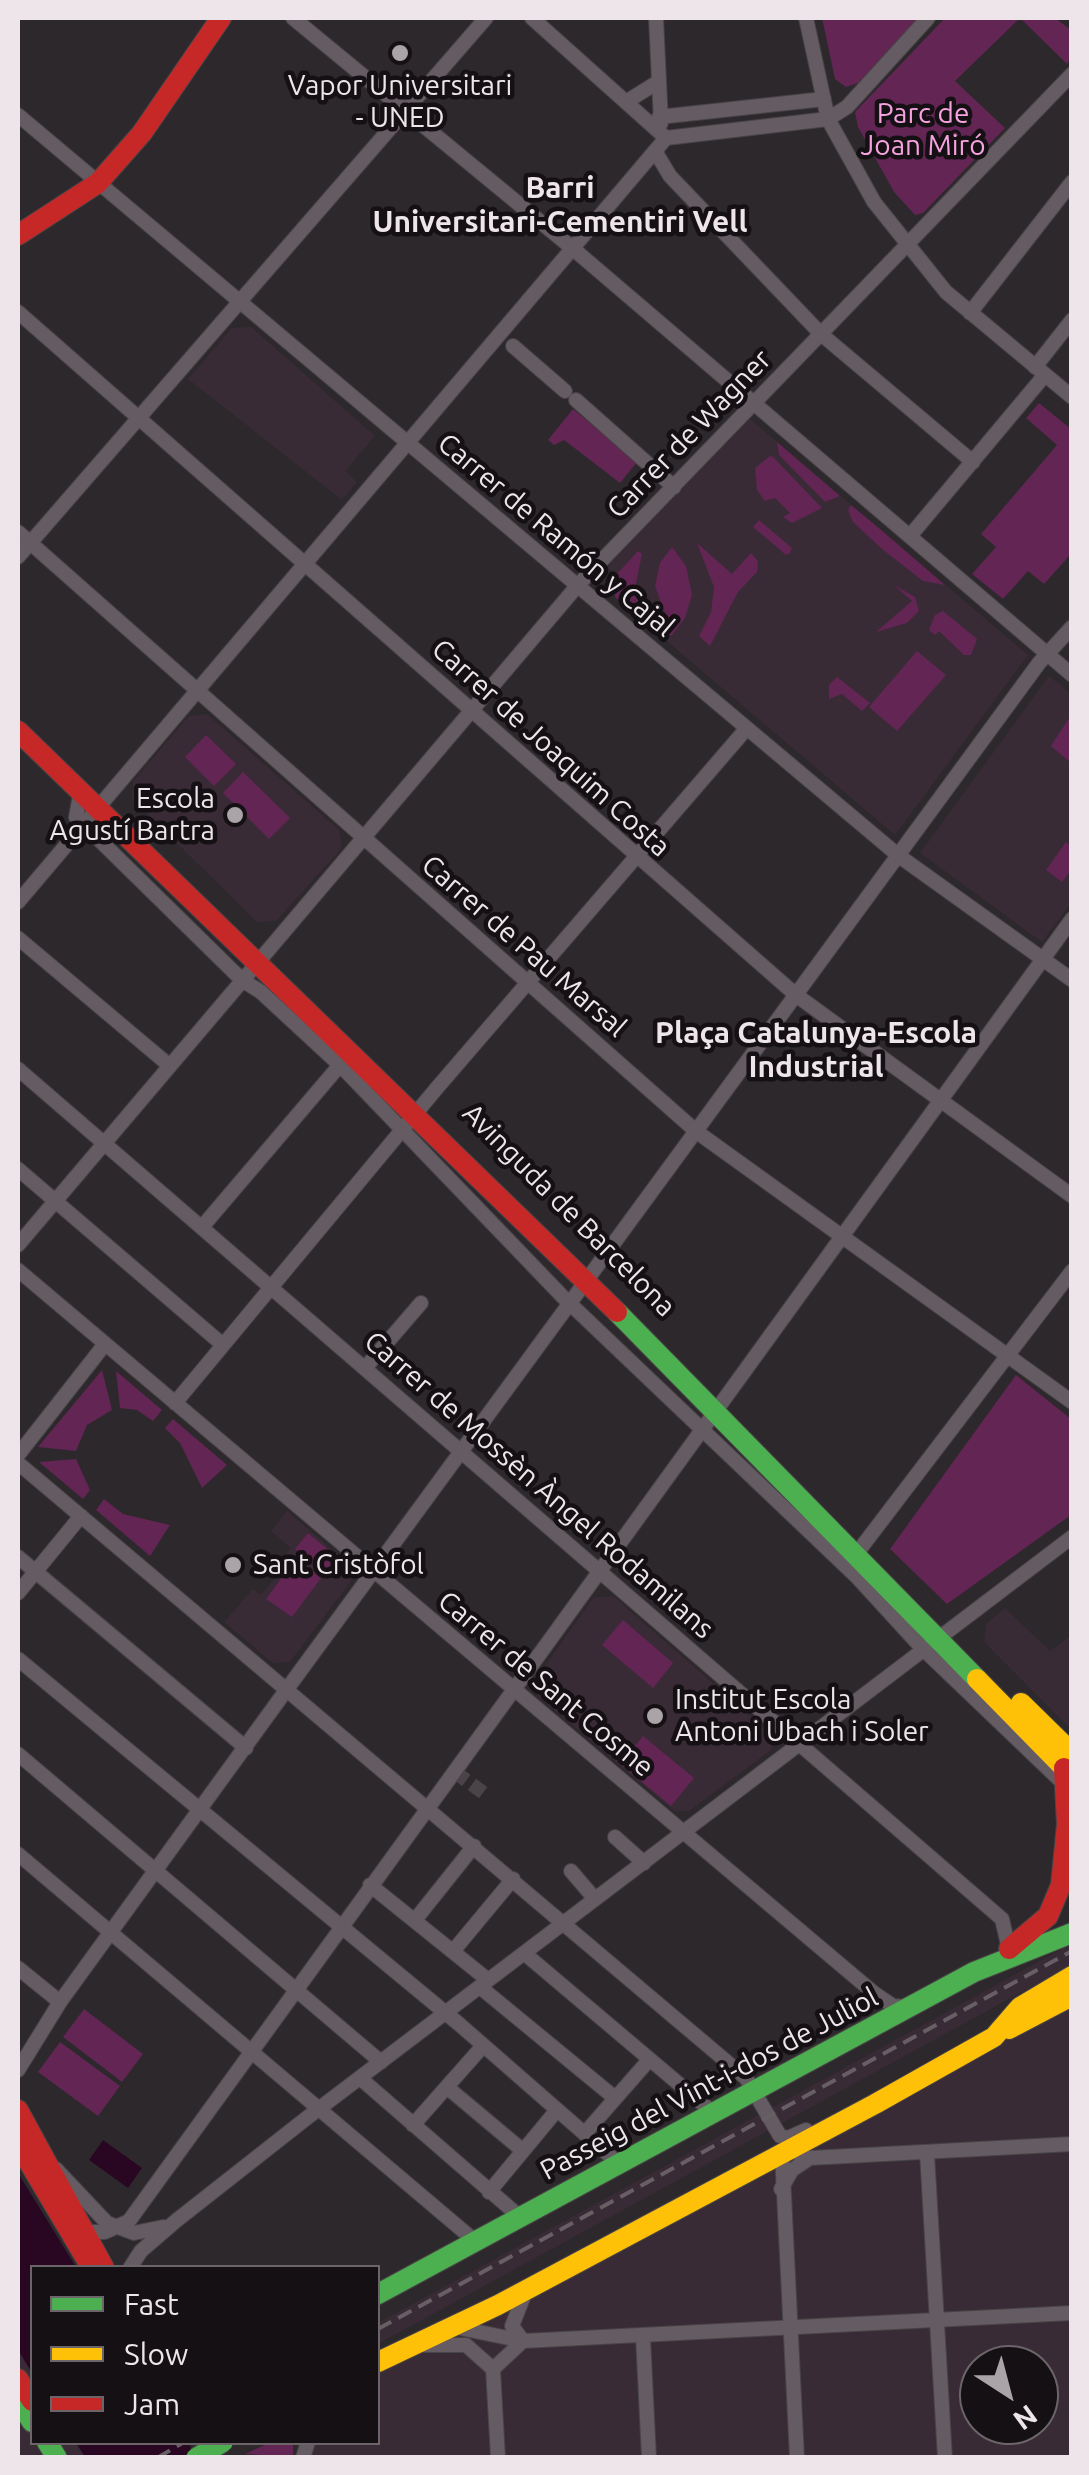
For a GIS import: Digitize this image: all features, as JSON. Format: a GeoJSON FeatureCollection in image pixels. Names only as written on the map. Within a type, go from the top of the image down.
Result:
{"type":"FeatureCollection","features":[{"type":"Feature","properties":{"kind":"street"},"geometry":{"type":"LineString","coordinates":[[18,234],[98,182],[142,133],[221,18]]}},
{"type":"Feature","properties":{"kind":"street"},"geometry":{"type":"LineString","coordinates":[[293,18],[570,247],[1072,675]]}},
{"type":"Feature","properties":{"kind":"street"},"geometry":{"type":"LineString","coordinates":[[18,557],[486,18]]}},
{"type":"Feature","properties":{"kind":"street"},"geometry":{"type":"LineString","coordinates":[[532,18],[629,100],[666,138]]}},
{"type":"Feature","properties":{"kind":"street"},"geometry":{"type":"LineString","coordinates":[[656,18],[659,117],[666,138]]}},
{"type":"Feature","properties":{"kind":"street"},"geometry":{"type":"LineString","coordinates":[[806,18],[828,119],[874,202],[946,292],[1072,397]]}},
{"type":"Feature","properties":{"kind":"street"},"geometry":{"type":"LineString","coordinates":[[18,902],[407,441],[506,340],[570,247],[666,138],[828,119],[847,106],[928,18]]}},
{"type":"Feature","properties":{"kind":"street","name":"Carrer de Wagner"},"geometry":{"type":"LineString","coordinates":[[18,1246],[578,586],[1072,74]]}},
{"type":"Feature","properties":{"kind":"street"},"geometry":{"type":"LineString","coordinates":[[629,100],[658,82]]}},
{"type":"Feature","properties":{"kind":"street"},"geometry":{"type":"LineString","coordinates":[[659,117],[824,99]]}},
{"type":"Feature","properties":{"kind":"street","name":"Carrer de Ramón y Cajal"},"geometry":{"type":"LineString","coordinates":[[18,116],[899,856],[1072,980]]}},
{"type":"Feature","properties":{"kind":"street"},"geometry":{"type":"LineString","coordinates":[[656,151],[670,176],[821,334],[973,462]]}},
{"type":"Feature","properties":{"kind":"street"},"geometry":{"type":"LineString","coordinates":[[970,314],[1072,182]]}},
{"type":"Feature","properties":{"kind":"street","name":"Carrer de Joaquim Costa"},"geometry":{"type":"LineString","coordinates":[[18,312],[136,420],[304,562],[636,858],[796,994],[1072,1196]]}},
{"type":"Feature","properties":{"kind":"street"},"geometry":{"type":"LineString","coordinates":[[910,536],[973,462],[1040,372],[1072,320]]}},
{"type":"Feature","properties":{"kind":"street"},"geometry":{"type":"LineString","coordinates":[[506,340],[674,487]]}},
{"type":"Feature","properties":{"kind":"street","name":"Carrer de Pau Marsal"},"geometry":{"type":"LineString","coordinates":[[18,532],[696,1132],[1072,1402]]}},
{"type":"Feature","properties":{"kind":"street"},"geometry":{"type":"LineString","coordinates":[[18,2070],[60,2002],[287,1689],[376,1573],[1046,654],[1072,627]]}},
{"type":"Feature","properties":{"kind":"street","name":"Avinguda de Barcelona"},"geometry":{"type":"LineString","coordinates":[[18,717],[100,802],[420,1109],[717,1404],[861,1549],[936,1638],[1060,1765],[1069,1807],[1066,1859],[1052,1909],[1037,1928],[974,1972]]}},
{"type":"Feature","properties":{"kind":"street"},"geometry":{"type":"LineString","coordinates":[[175,1404],[420,1109],[747,728]]}},
{"type":"Feature","properties":{"kind":"street","name":"Avinguda de Barcelona"},"geometry":{"type":"LineString","coordinates":[[18,731],[81,790],[100,802]]}},
{"type":"Feature","properties":{"kind":"street"},"geometry":{"type":"LineString","coordinates":[[81,790],[76,817],[84,824]]}},
{"type":"Feature","properties":{"kind":"street","name":"Avinguda de Barcelona"},"geometry":{"type":"LineString","coordinates":[[84,824],[242,980],[262,992],[340,1065],[571,1304],[858,1578],[936,1638]]}},
{"type":"Feature","properties":{"kind":"street"},"geometry":{"type":"LineString","coordinates":[[99,2232],[129,2221],[700,1426],[1072,919]]}},
{"type":"Feature","properties":{"kind":"street"},"geometry":{"type":"LineString","coordinates":[[18,938],[170,1066]]}},
{"type":"Feature","properties":{"kind":"street"},"geometry":{"type":"LineString","coordinates":[[202,1226],[340,1065]]}},
{"type":"Feature","properties":{"kind":"street","name":"Carrer de Mossèn Àngel Rodamilans"},"geometry":{"type":"LineString","coordinates":[[18,1069],[1002,1919],[1009,1949]]}},
{"type":"Feature","properties":{"kind":"street"},"geometry":{"type":"LineString","coordinates":[[18,1169],[224,1345]]}},
{"type":"Feature","properties":{"kind":"street","name":"Carrer de Sant Cosme"},"geometry":{"type":"LineString","coordinates":[[18,1270],[874,1994],[892,2006],[911,2007]]}},
{"type":"Feature","properties":{"kind":"street"},"geometry":{"type":"LineString","coordinates":[[861,1549],[1072,1271]]}},
{"type":"Feature","properties":{"kind":"street"},"geometry":{"type":"LineString","coordinates":[[364,1368],[421,1303]]}},
{"type":"Feature","properties":{"kind":"street"},"geometry":{"type":"LineString","coordinates":[[18,1455],[105,1344]]}},
{"type":"Feature","properties":{"kind":"street"},"geometry":{"type":"LineString","coordinates":[[18,1463],[565,1922],[753,2088],[775,2131],[788,2138],[873,2094],[893,2091]]}},
{"type":"Feature","properties":{"kind":"street"},"geometry":{"type":"LineString","coordinates":[[18,1593],[81,1516]]}},
{"type":"Feature","properties":{"kind":"street"},"geometry":{"type":"LineString","coordinates":[[132,2265],[177,2220],[322,2107],[1072,1537]]}},
{"type":"Feature","properties":{"kind":"street"},"geometry":{"type":"LineString","coordinates":[[18,1556],[246,1748]]}},
{"type":"Feature","properties":{"kind":"street"},"geometry":{"type":"LineString","coordinates":[[18,1659],[338,1928],[446,2013],[617,2162]]}},
{"type":"Feature","properties":{"kind":"street"},"geometry":{"type":"LineString","coordinates":[[18,1754],[382,2062]]}},
{"type":"Feature","properties":{"kind":"street"},"geometry":{"type":"LineString","coordinates":[[615,1837],[644,1863]]}},
{"type":"Feature","properties":{"kind":"street"},"geometry":{"type":"LineString","coordinates":[[416,1920],[474,1846]]}},
{"type":"Feature","properties":{"kind":"street"},"geometry":{"type":"LineString","coordinates":[[18,1854],[322,2107],[475,2241]]}},
{"type":"Feature","properties":{"kind":"street"},"geometry":{"type":"LineString","coordinates":[[570,1871],[595,1899]]}},
{"type":"Feature","properties":{"kind":"street"},"geometry":{"type":"LineString","coordinates":[[454,1950],[513,1879]]}},
{"type":"Feature","properties":{"kind":"street"},"geometry":{"type":"LineString","coordinates":[[370,1884],[454,1950],[484,1984],[615,2098]]}},
{"type":"Feature","properties":{"kind":"street","name":"Passeig del Vint-i-dos de Juliol"},"geometry":{"type":"LineString","coordinates":[[380,2293],[974,1972],[1072,1934]]}},
{"type":"Feature","properties":{"kind":"street"},"geometry":{"type":"LineString","coordinates":[[524,1953],[711,2111]]}},
{"type":"Feature","properties":{"kind":"street"},"geometry":{"type":"LineString","coordinates":[[18,1968],[60,2002]]}},
{"type":"Feature","properties":{"kind":"street"},"geometry":{"type":"LineString","coordinates":[[994,2037],[1020,2007],[1072,1976]]}},
{"type":"Feature","properties":{"kind":"street"},"geometry":{"type":"LineString","coordinates":[[380,2361],[786,2152],[1072,1996]]}},
{"type":"Feature","properties":{"kind":"street"},"geometry":{"type":"LineString","coordinates":[[18,2046],[42,2030]]}},
{"type":"Feature","properties":{"kind":"street"},"geometry":{"type":"LineString","coordinates":[[413,2125],[482,2047]]}},
{"type":"Feature","properties":{"kind":"street"},"geometry":{"type":"LineString","coordinates":[[585,2133],[649,2060]]}},
{"type":"Feature","properties":{"kind":"street"},"geometry":{"type":"LineString","coordinates":[[360,2078],[520,2217]]}},
{"type":"Feature","properties":{"kind":"street"},"geometry":{"type":"LineString","coordinates":[[448,2088],[522,2150]]}},
{"type":"Feature","properties":{"kind":"street"},"geometry":{"type":"LineString","coordinates":[[18,2110],[116,2265]]}},
{"type":"Feature","properties":{"kind":"street"},"geometry":{"type":"LineString","coordinates":[[489,2192],[558,2110]]}},
{"type":"Feature","properties":{"kind":"street"},"geometry":{"type":"LineString","coordinates":[[786,2152],[810,2158],[1072,2144]]}},
{"type":"Feature","properties":{"kind":"street"},"geometry":{"type":"LineString","coordinates":[[22,2152],[71,2224],[99,2232],[142,2233],[177,2220]]}},
{"type":"Feature","properties":{"kind":"street"},"geometry":{"type":"LineString","coordinates":[[22,2152],[90,2265]]}},
{"type":"Feature","properties":{"kind":"street"},"geometry":{"type":"LineString","coordinates":[[786,2152],[781,2189],[797,2458]]}},
{"type":"Feature","properties":{"kind":"street"},"geometry":{"type":"LineString","coordinates":[[927,2153],[945,2458]]}},
{"type":"Feature","properties":{"kind":"street"},"geometry":{"type":"LineString","coordinates":[[781,2189],[792,2170],[810,2158]]}},
{"type":"Feature","properties":{"kind":"street"},"geometry":{"type":"LineString","coordinates":[[99,2232],[104,2265]]}},
{"type":"Feature","properties":{"kind":"street"},"geometry":{"type":"LineString","coordinates":[[523,2341],[512,2326],[513,2315],[528,2288]]}},
{"type":"Feature","properties":{"kind":"street"},"geometry":{"type":"LineString","coordinates":[[448,2326],[523,2341],[1072,2312]]}},
{"type":"Feature","properties":{"kind":"street"},"geometry":{"type":"LineString","coordinates":[[642,2337],[648,2458]]}},
{"type":"Feature","properties":{"kind":"street"},"geometry":{"type":"LineString","coordinates":[[493,2369],[523,2341]]}},
{"type":"Feature","properties":{"kind":"street"},"geometry":{"type":"LineString","coordinates":[[410,2345],[466,2345],[493,2369],[498,2458]]}},
{"type":"Feature","properties":{"kind":"street"},"geometry":{"type":"LineString","coordinates":[[196,2458],[218,2445]]}},
{"type":"Feature","properties":{"kind":"shaded area"},"geometry":{"type":"Polygon","coordinates":[[[251,327],[375,436],[345,471],[357,482],[342,500],[188,379],[232,328],[251,327]]]}},
{"type":"Feature","properties":{"kind":"shaded area"},"geometry":{"type":"Polygon","coordinates":[[[750,419],[1028,655],[895,835],[615,597],[616,575],[607,567],[750,419]]]}},
{"type":"Feature","properties":{"kind":"shaded area"},"geometry":{"type":"Polygon","coordinates":[[[1049,676],[1071,693],[1071,903],[1042,942],[920,853],[1049,676]]]}},
{"type":"Feature","properties":{"kind":"shaded area","name":"Escola Agustí Bartra"},"geometry":{"type":"Polygon","coordinates":[[[207,714],[339,830],[342,848],[276,921],[257,922],[132,799],[133,781],[189,716],[207,714]]]}},
{"type":"Feature","properties":{"kind":"shaded area"},"geometry":{"type":"Polygon","coordinates":[[[287,1511],[348,1563],[351,1581],[290,1662],[273,1663],[224,1622],[253,1589],[261,1595],[284,1567],[279,1563],[291,1548],[271,1531],[287,1511]]]}},
{"type":"Feature","properties":{"kind":"shaded area","name":"Institut Escola Antoni Ubach i Soler"},"geometry":{"type":"Polygon","coordinates":[[[613,1596],[772,1735],[771,1750],[689,1811],[674,1811],[538,1696],[535,1680],[593,1598],[613,1596]]]}},
{"type":"Feature","properties":{"kind":"shaded area"},"geometry":{"type":"Polygon","coordinates":[[[1005,1608],[1050,1651],[1071,1636],[1069,1727],[984,1642],[986,1624],[1005,1608]]]}},
{"type":"Feature","properties":{"kind":"shaded area"},"geometry":{"type":"Polygon","coordinates":[[[1071,1944],[1071,1965],[380,2343],[380,2322],[1071,1944]]]}},
{"type":"Feature","properties":{"kind":"shaded area"},"geometry":{"type":"Polygon","coordinates":[[[1071,1987],[1071,2457],[298,2458],[301,2445],[380,2445],[380,2371],[1071,1987]]]}},
{"type":"Feature","properties":{"kind":"shaded area"},"geometry":{"type":"Polygon","coordinates":[[[103,2140],[142,2168],[128,2188],[89,2160],[103,2140]]]}},
{"type":"Feature","properties":{"kind":"shaded area"},"geometry":{"type":"Polygon","coordinates":[[[18,2173],[75,2265],[30,2265],[30,2370],[18,2350],[18,2173]]]}},
{"type":"Feature","properties":{"kind":"shaded area"},"geometry":{"type":"Polygon","coordinates":[[[18,2268],[30,2282],[30,2445],[161,2445],[168,2457],[18,2457],[18,2268]]]}},
{"type":"Feature","properties":{"kind":"shaded area"},"geometry":{"type":"Polygon","coordinates":[[[77,2445],[189,2445],[198,2457],[85,2457],[77,2445]]]}},
{"type":"Feature","properties":{"kind":"green space","name":"Parc de Joan Miró"},"geometry":{"type":"Polygon","coordinates":[[[822,18],[920,18],[858,83],[846,87],[835,79],[822,18]]]}},
{"type":"Feature","properties":{"kind":"green space","name":"Parc de Joan Miró"},"geometry":{"type":"Polygon","coordinates":[[[945,18],[1020,18],[955,81],[1005,128],[923,213],[915,215],[894,192],[858,127],[855,112],[945,18]]]}},
{"type":"Feature","properties":{"kind":"green space","name":"Parc de Joan Miró"},"geometry":{"type":"Polygon","coordinates":[[[1020,18],[1055,18],[1071,30],[1071,58],[1067,64],[1020,18]]]}},
{"type":"Feature","properties":{"kind":"green space"},"geometry":{"type":"Polygon","coordinates":[[[1039,403],[1071,429],[1071,554],[1044,584],[1028,571],[1003,599],[972,574],[996,547],[981,534],[1057,445],[1026,418],[1039,403]]]}},
{"type":"Feature","properties":{"kind":"green space"},"geometry":{"type":"Polygon","coordinates":[[[573,409],[637,462],[620,483],[564,440],[554,445],[548,440],[573,409]]]}},
{"type":"Feature","properties":{"kind":"green space"},"geometry":{"type":"Polygon","coordinates":[[[777,442],[840,496],[825,502],[779,455],[777,442]]]}},
{"type":"Feature","properties":{"kind":"green space"},"geometry":{"type":"Polygon","coordinates":[[[770,456],[822,508],[792,523],[783,517],[790,513],[775,498],[765,501],[757,490],[755,468],[770,456]]]}},
{"type":"Feature","properties":{"kind":"green space"},"geometry":{"type":"Polygon","coordinates":[[[851,505],[945,585],[923,581],[882,549],[853,522],[848,510],[851,505]]]}},
{"type":"Feature","properties":{"kind":"green space"},"geometry":{"type":"Polygon","coordinates":[[[759,520],[792,548],[790,553],[786,555],[753,527],[759,520]]]}},
{"type":"Feature","properties":{"kind":"green space"},"geometry":{"type":"Polygon","coordinates":[[[697,543],[732,574],[751,553],[758,561],[757,572],[738,592],[710,646],[699,636],[711,612],[714,587],[697,543]]]}},
{"type":"Feature","properties":{"kind":"green space"},"geometry":{"type":"Polygon","coordinates":[[[672,547],[686,566],[692,595],[685,618],[671,636],[660,626],[665,613],[655,586],[660,563],[672,547]]]}},
{"type":"Feature","properties":{"kind":"green space"},"geometry":{"type":"Polygon","coordinates":[[[638,551],[642,554],[635,588],[652,628],[615,597],[616,575],[638,551]]]}},
{"type":"Feature","properties":{"kind":"green space"},"geometry":{"type":"Polygon","coordinates":[[[894,585],[915,597],[919,611],[907,623],[876,632],[912,601],[894,585]]]}},
{"type":"Feature","properties":{"kind":"green space"},"geometry":{"type":"Polygon","coordinates":[[[943,611],[977,639],[971,655],[964,655],[939,631],[935,635],[929,630],[935,615],[943,611]]]}},
{"type":"Feature","properties":{"kind":"green space"},"geometry":{"type":"Polygon","coordinates":[[[917,651],[946,675],[897,731],[869,707],[917,651]]]}},
{"type":"Feature","properties":{"kind":"green space"},"geometry":{"type":"Polygon","coordinates":[[[837,677],[870,703],[862,711],[842,694],[829,699],[829,685],[837,677]]]}},
{"type":"Feature","properties":{"kind":"green space"},"geometry":{"type":"Polygon","coordinates":[[[1071,715],[1071,763],[1051,746],[1071,715]]]}},
{"type":"Feature","properties":{"kind":"green space"},"geometry":{"type":"Polygon","coordinates":[[[206,735],[236,764],[214,786],[185,757],[206,735]]]}},
{"type":"Feature","properties":{"kind":"green space"},"geometry":{"type":"Polygon","coordinates":[[[243,772],[290,818],[269,839],[223,793],[243,772]]]}},
{"type":"Feature","properties":{"kind":"green space"},"geometry":{"type":"Polygon","coordinates":[[[1066,842],[1071,847],[1071,870],[1062,882],[1046,870],[1066,842]]]}},
{"type":"Feature","properties":{"kind":"green space"},"geometry":{"type":"Polygon","coordinates":[[[102,1370],[112,1410],[87,1425],[76,1451],[38,1447],[102,1370]]]}},
{"type":"Feature","properties":{"kind":"green space"},"geometry":{"type":"Polygon","coordinates":[[[116,1371],[162,1410],[153,1421],[137,1410],[120,1408],[116,1371]]]}},
{"type":"Feature","properties":{"kind":"green space"},"geometry":{"type":"Polygon","coordinates":[[[1016,1375],[1071,1419],[1071,1515],[947,1604],[890,1549],[1016,1375]]]}},
{"type":"Feature","properties":{"kind":"green space"},"geometry":{"type":"Polygon","coordinates":[[[173,1419],[227,1465],[202,1488],[180,1443],[165,1428],[173,1419]]]}},
{"type":"Feature","properties":{"kind":"green space"},"geometry":{"type":"Polygon","coordinates":[[[76,1459],[90,1490],[83,1499],[39,1462],[76,1459]]]}},
{"type":"Feature","properties":{"kind":"green space"},"geometry":{"type":"Polygon","coordinates":[[[104,1499],[123,1514],[170,1525],[150,1556],[96,1510],[104,1499]]]}},
{"type":"Feature","properties":{"kind":"green space"},"geometry":{"type":"Polygon","coordinates":[[[308,1533],[337,1557],[324,1572],[295,1549],[308,1533]]]}},
{"type":"Feature","properties":{"kind":"green space"},"geometry":{"type":"Polygon","coordinates":[[[297,1557],[321,1578],[292,1617],[266,1599],[297,1557]]]}},
{"type":"Feature","properties":{"kind":"green space"},"geometry":{"type":"Polygon","coordinates":[[[623,1620],[673,1663],[653,1688],[602,1645],[623,1620]]]}},
{"type":"Feature","properties":{"kind":"green space"},"geometry":{"type":"Polygon","coordinates":[[[643,1736],[694,1778],[671,1806],[620,1764],[643,1736]]]}},
{"type":"Feature","properties":{"kind":"green space"},"geometry":{"type":"Polygon","coordinates":[[[84,2009],[143,2054],[122,2082],[63,2037],[84,2009]]]}},
{"type":"Feature","properties":{"kind":"green space"},"geometry":{"type":"Polygon","coordinates":[[[60,2042],[120,2086],[98,2116],[38,2072],[60,2042]]]}},
{"type":"Feature","properties":{"kind":"green space"},"geometry":{"type":"Polygon","coordinates":[[[265,2445],[293,2445],[293,2457],[245,2454],[265,2445]]]}},
{"type":"Feature","properties":{"kind":"tunnel"},"geometry":{"type":"LineString","coordinates":[[455,1772],[485,1794]]}},
{"type":"Feature","properties":{"kind":"railway"},"geometry":{"type":"LineString","coordinates":[[380,2328],[1072,1951]]}},
{"type":"Feature","properties":{"kind":"railway"},"geometry":{"type":"LineString","coordinates":[[157,2458],[179,2445]]}},
{"type":"Feature","properties":{"kind":"traffic: fast"},"geometry":{"type":"LineString","coordinates":[[617,1312],[977,1679]]}},
{"type":"Feature","properties":{"kind":"traffic: fast"},"geometry":{"type":"LineString","coordinates":[[380,2293],[974,1972],[1072,1933]]}},
{"type":"Feature","properties":{"kind":"traffic: fast"},"geometry":{"type":"LineString","coordinates":[[18,2400],[30,2419]]}},
{"type":"Feature","properties":{"kind":"traffic: fast"},"geometry":{"type":"LineString","coordinates":[[49,2445],[57,2458]]}},
{"type":"Feature","properties":{"kind":"traffic: fast"},"geometry":{"type":"LineString","coordinates":[[196,2458],[218,2445]]}},
{"type":"Feature","properties":{"kind":"traffic: slow"},"geometry":{"type":"LineString","coordinates":[[977,1679],[1072,1776]]}},
{"type":"Feature","properties":{"kind":"traffic: slow"},"geometry":{"type":"LineString","coordinates":[[1021,1703],[1072,1753]]}},
{"type":"Feature","properties":{"kind":"traffic: slow"},"geometry":{"type":"LineString","coordinates":[[380,2361],[498,2305],[875,2104],[994,2037],[1020,2007],[1072,1976]]}},
{"type":"Feature","properties":{"kind":"traffic: slow"},"geometry":{"type":"LineString","coordinates":[[1009,2029],[1072,1996]]}},
{"type":"Feature","properties":{"kind":"traffic: jam"},"geometry":{"type":"LineString","coordinates":[[18,235],[98,183],[142,133],[221,18]]}},
{"type":"Feature","properties":{"kind":"traffic: jam"},"geometry":{"type":"LineString","coordinates":[[18,731],[617,1312]]}},
{"type":"Feature","properties":{"kind":"traffic: jam"},"geometry":{"type":"LineString","coordinates":[[1009,1949],[1048,1916],[1061,1885],[1067,1824],[1064,1768]]}},
{"type":"Feature","properties":{"kind":"traffic: jam"},"geometry":{"type":"LineString","coordinates":[[18,2110],[102,2265]]}},
{"type":"Feature","properties":{"kind":"traffic: jam"},"geometry":{"type":"LineString","coordinates":[[18,2144],[88,2262]]}},
{"type":"Feature","properties":{"kind":"traffic: jam"},"geometry":{"type":"LineString","coordinates":[[18,2379],[30,2398]]}},
{"type":"Feature","properties":{"kind":"place","name":"Vapor Universitari - UNED"},"geometry":{"type":"Point","coordinates":[400,53]}},
{"type":"Feature","properties":{"kind":"place","name":"Escola Agustí Bartra"},"geometry":{"type":"Point","coordinates":[235,815]}},
{"type":"Feature","properties":{"kind":"place","name":"Sant Cristòfol"},"geometry":{"type":"Point","coordinates":[233,1565]}},
{"type":"Feature","properties":{"kind":"place","name":"Institut Escola Antoni Ubach i Soler"},"geometry":{"type":"Point","coordinates":[655,1716]}},
{"type":"Feature","properties":{"kind":"district","name":"Barri Universitari-Cementiri Vell"},"geometry":{"type":"Point","coordinates":[560,205]}},
{"type":"Feature","properties":{"kind":"district","name":"Plaça Catalunya-Escola Industrial"},"geometry":{"type":"Point","coordinates":[816,1050]}}]}
